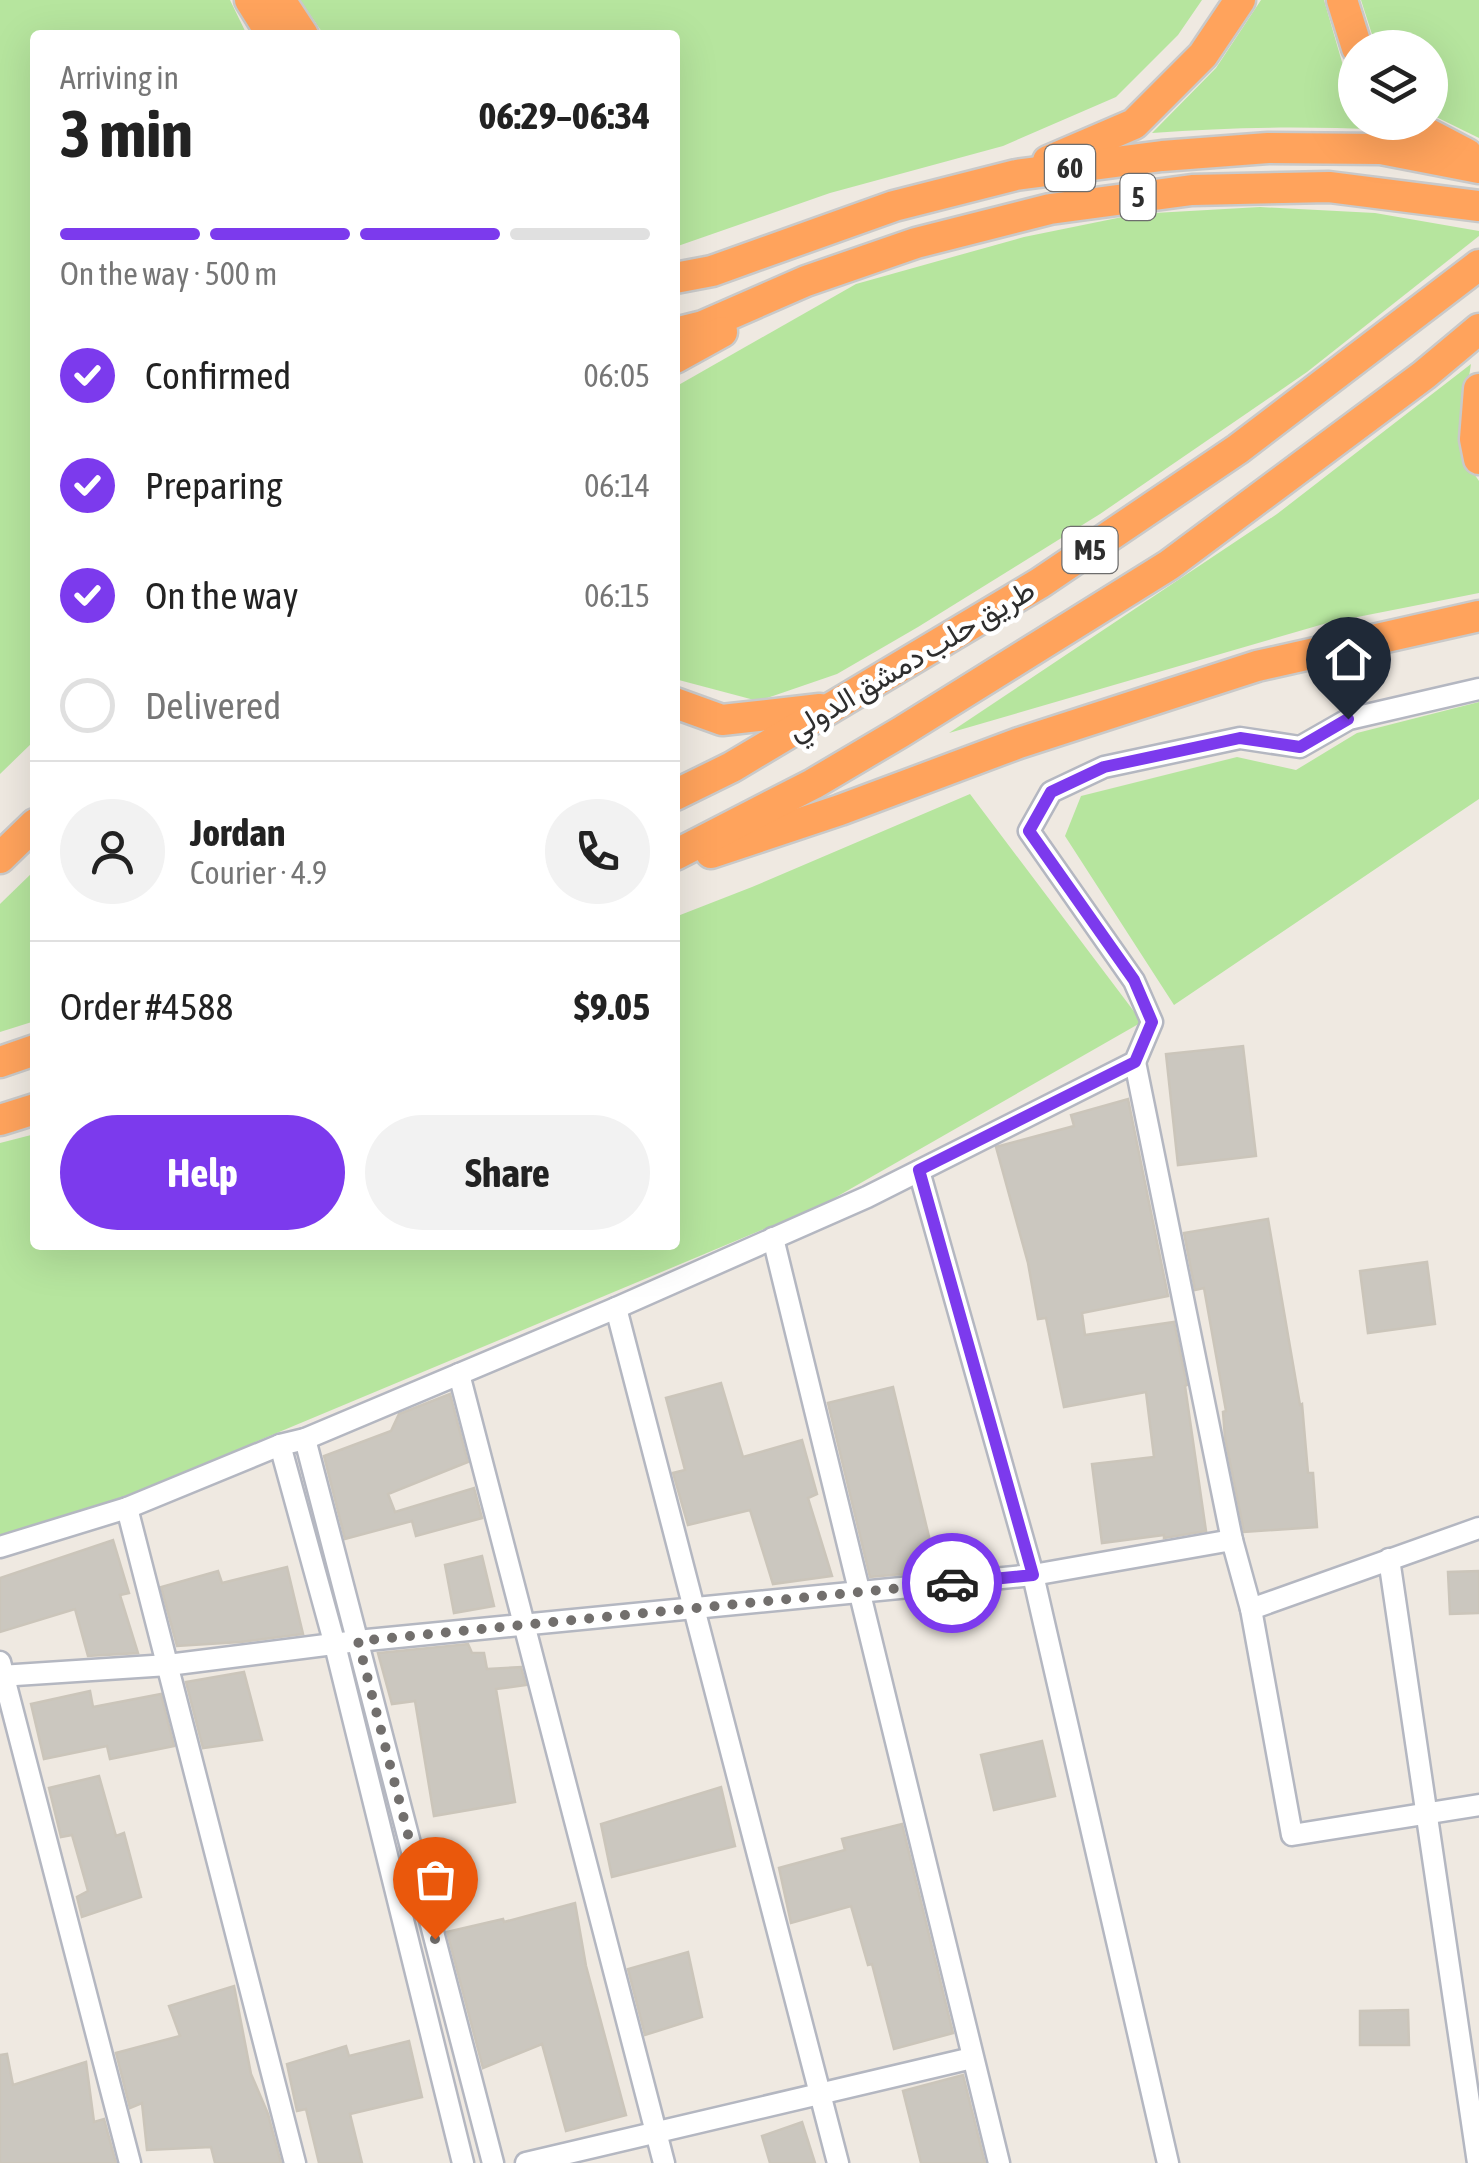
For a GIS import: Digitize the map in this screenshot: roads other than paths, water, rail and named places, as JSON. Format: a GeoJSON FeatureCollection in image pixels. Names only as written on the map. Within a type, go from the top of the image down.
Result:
{"type":"FeatureCollection","features":[{"type":"Feature","properties":{"kind":"highway"},"geometry":{"type":"LineString","coordinates":[[250,0],[269,30]]}},
{"type":"Feature","properties":{"kind":"highway"},"geometry":{"type":"LineString","coordinates":[[280,0],[300,30]]}},
{"type":"Feature","properties":{"kind":"highway"},"geometry":{"type":"LineString","coordinates":[[1016,175],[1134,124],[1203,55],[1240,0]]}},
{"type":"Feature","properties":{"kind":"highway"},"geometry":{"type":"LineString","coordinates":[[1342,0],[1351,30]]}},
{"type":"Feature","properties":{"kind":"highway"},"geometry":{"type":"LineString","coordinates":[[1441,140],[1479,160]]}},
{"type":"Feature","properties":{"kind":"highway","name":"60"},"geometry":{"type":"LineString","coordinates":[[680,277],[712,271],[894,206],[1016,175],[1162,156],[1268,148],[1380,149],[1479,168]]}},
{"type":"Feature","properties":{"kind":"highway","name":"5"},"geometry":{"type":"LineString","coordinates":[[806,282],[916,243],[1050,209],[1192,190],[1329,187],[1479,206]]}},
{"type":"Feature","properties":{"kind":"highway","name":"طريق حلب دمشق الدولي"},"geometry":{"type":"LineString","coordinates":[[680,792],[732,766],[1040,584],[1238,449],[1479,265]]}},
{"type":"Feature","properties":{"kind":"highway"},"geometry":{"type":"LineString","coordinates":[[680,332],[703,326],[806,282]]}},
{"type":"Feature","properties":{"kind":"highway"},"geometry":{"type":"LineString","coordinates":[[680,355],[806,282]]}},
{"type":"Feature","properties":{"kind":"highway","name":"طريق حلب دمشق الدولي"},"geometry":{"type":"LineString","coordinates":[[680,852],[813,784],[1169,566],[1479,330]]}},
{"type":"Feature","properties":{"kind":"highway"},"geometry":{"type":"LineString","coordinates":[[1479,389],[1474,439],[1479,459]]}},
{"type":"Feature","properties":{"kind":"highway"},"geometry":{"type":"LineString","coordinates":[[680,863],[840,810],[1019,743],[1258,666],[1479,616]]}},
{"type":"Feature","properties":{"kind":"highway"},"geometry":{"type":"LineString","coordinates":[[680,705],[722,720],[833,707]]}},
{"type":"Feature","properties":{"kind":"highway"},"geometry":{"type":"LineString","coordinates":[[0,858],[30,829]]}},
{"type":"Feature","properties":{"kind":"highway"},"geometry":{"type":"LineString","coordinates":[[0,1062],[30,1052]]}},
{"type":"Feature","properties":{"kind":"highway"},"geometry":{"type":"LineString","coordinates":[[0,1120],[30,1111]]}},
{"type":"Feature","properties":{"kind":"street"},"geometry":{"type":"LineString","coordinates":[[1479,689],[1348,719],[1300,747],[1240,738],[1104,767],[1051,792],[1029,831],[1134,980],[1152,1022],[1135,1062],[1232,1540],[1250,1608],[1292,1834],[1479,1805]]}},
{"type":"Feature","properties":{"kind":"street"},"geometry":{"type":"LineString","coordinates":[[0,1546],[127,1508],[280,1445],[305,1439],[616,1308],[866,1197],[1135,1062]]}},
{"type":"Feature","properties":{"kind":"street"},"geometry":{"type":"LineString","coordinates":[[919,1170],[1033,1575],[1168,2163]]}},
{"type":"Feature","properties":{"kind":"street"},"geometry":{"type":"LineString","coordinates":[[773,1238],[1000,2163]]}},
{"type":"Feature","properties":{"kind":"street"},"geometry":{"type":"LineString","coordinates":[[616,1308],[838,2163]]}},
{"type":"Feature","properties":{"kind":"street"},"geometry":{"type":"LineString","coordinates":[[459,1374],[664,2163]]}},
{"type":"Feature","properties":{"kind":"street"},"geometry":{"type":"LineString","coordinates":[[305,1439],[493,2163]]}},
{"type":"Feature","properties":{"kind":"street"},"geometry":{"type":"LineString","coordinates":[[280,1445],[336,1645],[463,2163]]}},
{"type":"Feature","properties":{"kind":"street"},"geometry":{"type":"LineString","coordinates":[[127,1508],[295,2163]]}},
{"type":"Feature","properties":{"kind":"street"},"geometry":{"type":"LineString","coordinates":[[1250,1608],[1479,1528]]}},
{"type":"Feature","properties":{"kind":"street"},"geometry":{"type":"LineString","coordinates":[[130,2163],[1,1671],[168,1665],[358,1641],[1033,1575],[1232,1540]]}},
{"type":"Feature","properties":{"kind":"street"},"geometry":{"type":"LineString","coordinates":[[1389,1560],[1478,2163]]}},
{"type":"Feature","properties":{"kind":"street"},"geometry":{"type":"LineString","coordinates":[[526,2163],[972,2058]]}}]}
